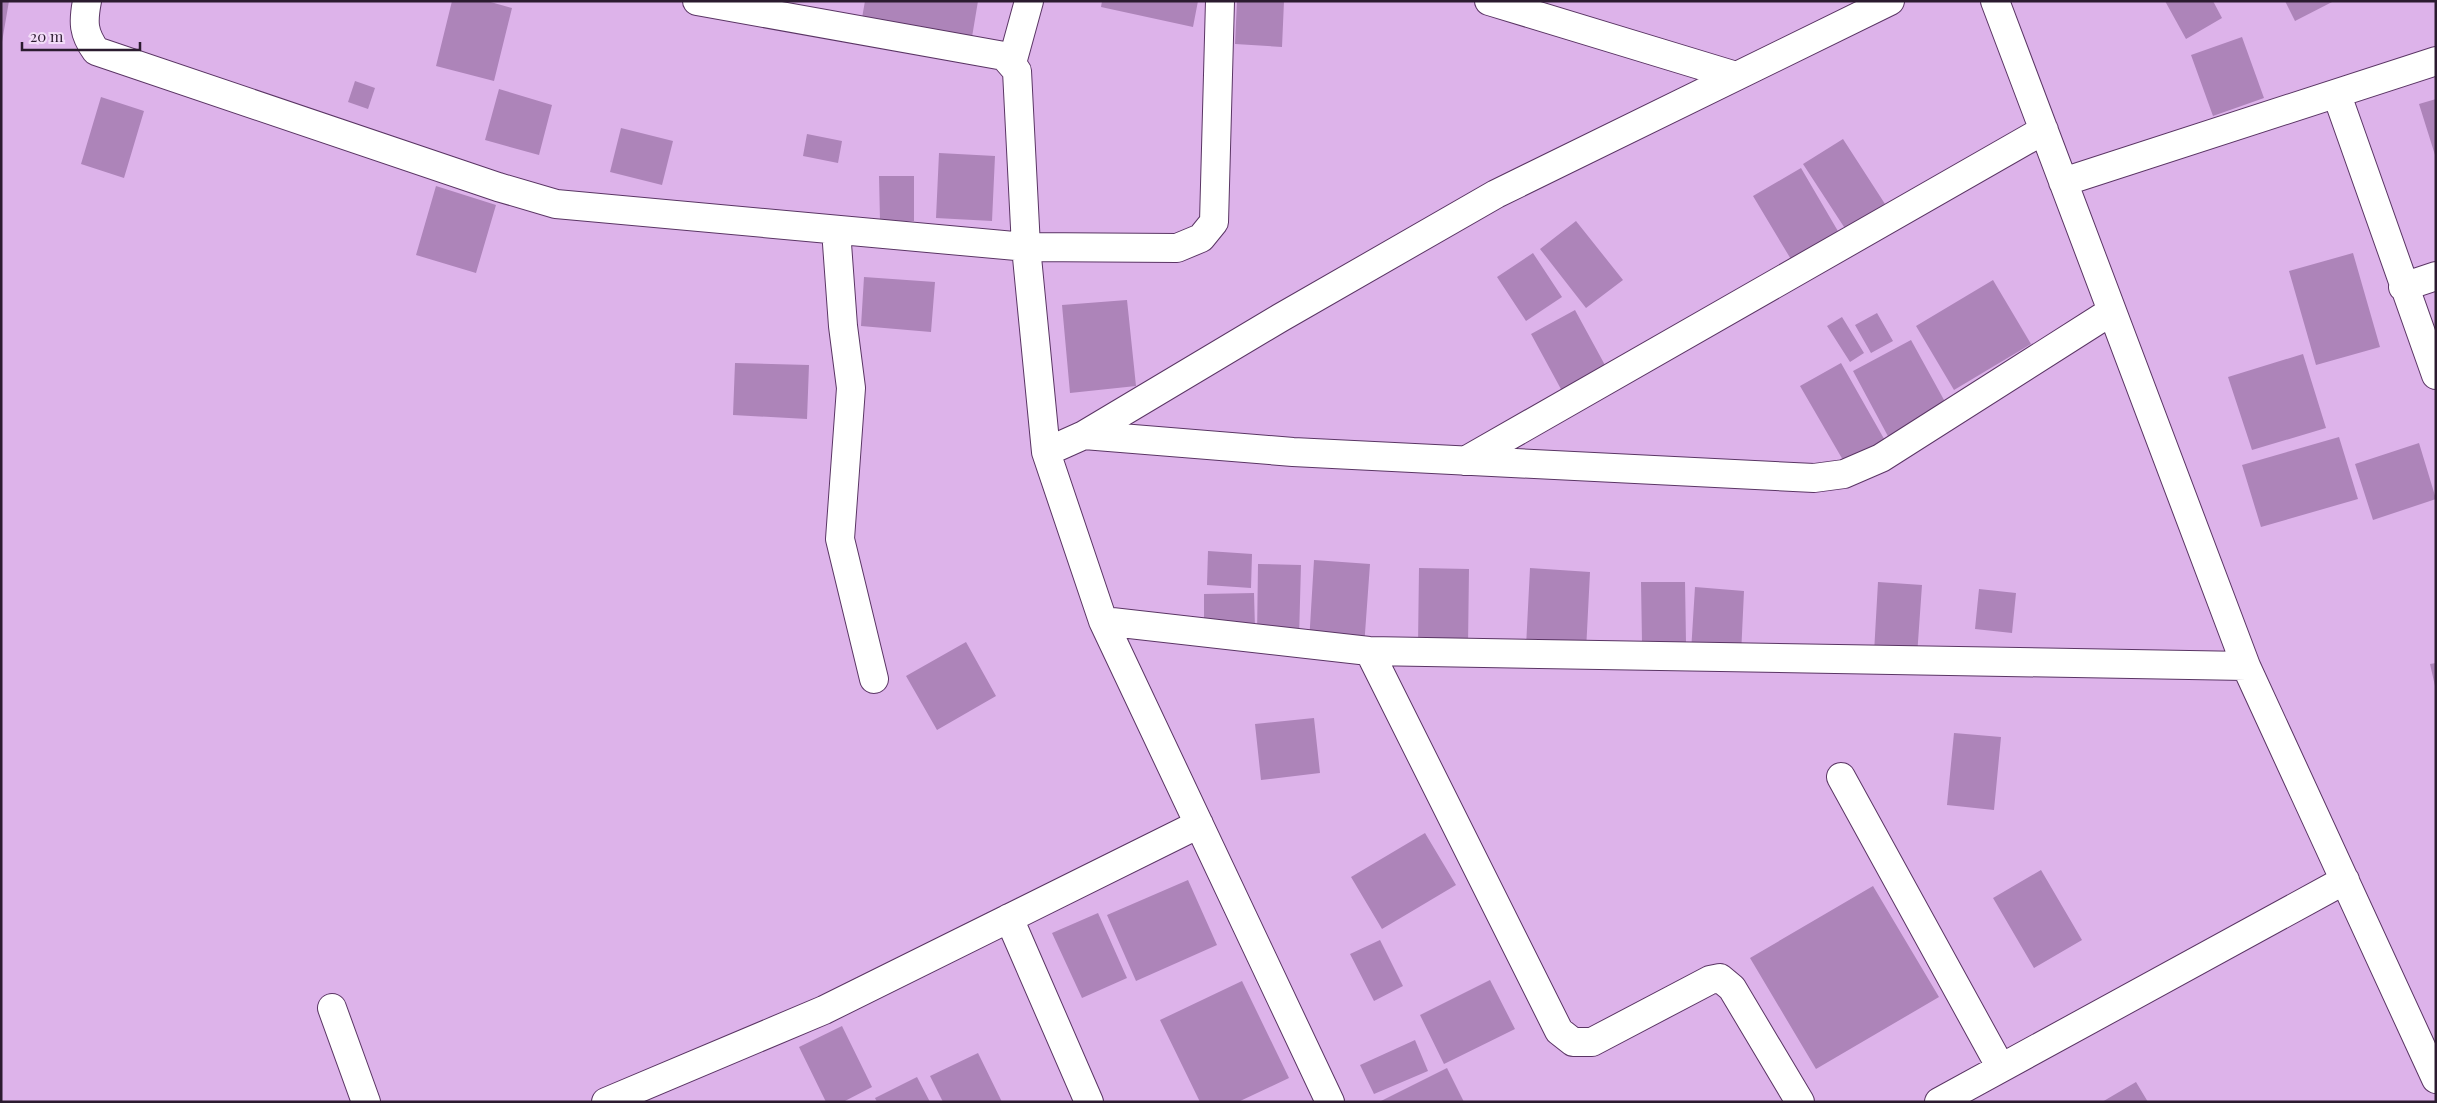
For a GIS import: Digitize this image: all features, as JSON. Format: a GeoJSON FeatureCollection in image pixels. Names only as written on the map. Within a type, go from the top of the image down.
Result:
{"type":"FeatureCollection","features":[{"type":"Feature","properties":{"kind":"street"},"geometry":{"type":"LineString","coordinates":[[87,1],[83,24],[87,38],[96,51],[498,187],[556,204],[1026,247],[1177,248],[1201,238],[1214,222],[1220,1]]}},
{"type":"Feature","properties":{"kind":"street"},"geometry":{"type":"LineString","coordinates":[[697,1],[1004,56],[1018,72],[1026,247],[1046,452],[1103,621],[1330,1102]]}},
{"type":"Feature","properties":{"kind":"street"},"geometry":{"type":"LineString","coordinates":[[1012,63],[1029,1]]}},
{"type":"Feature","properties":{"kind":"street"},"geometry":{"type":"LineString","coordinates":[[1490,1],[1736,76]]}},
{"type":"Feature","properties":{"kind":"street"},"geometry":{"type":"LineString","coordinates":[[1046,452],[1084,435],[1280,318],[1496,194],[1890,1]]}},
{"type":"Feature","properties":{"kind":"street"},"geometry":{"type":"LineString","coordinates":[[1995,1],[2246,666],[2436,1078]]}},
{"type":"Feature","properties":{"kind":"street"},"geometry":{"type":"LineString","coordinates":[[2063,182],[2337,95],[2436,61]]}},
{"type":"Feature","properties":{"kind":"street"},"geometry":{"type":"LineString","coordinates":[[2337,95],[2403,287],[2436,375]]}},
{"type":"Feature","properties":{"kind":"street"},"geometry":{"type":"LineString","coordinates":[[1466,461],[2044,130]]}},
{"type":"Feature","properties":{"kind":"street"},"geometry":{"type":"LineString","coordinates":[[836,230],[843,326],[851,388],[840,539],[874,679]]}},
{"type":"Feature","properties":{"kind":"street"},"geometry":{"type":"LineString","coordinates":[[2403,287],[2436,276]]}},
{"type":"Feature","properties":{"kind":"street"},"geometry":{"type":"LineString","coordinates":[[1084,435],[1293,452],[1814,478],[1844,474],[1881,458],[2112,311]]}},
{"type":"Feature","properties":{"kind":"street"},"geometry":{"type":"LineString","coordinates":[[1103,621],[1369,651],[2246,666]]}},
{"type":"Feature","properties":{"kind":"street"},"geometry":{"type":"LineString","coordinates":[[1369,651],[1559,1031],[1573,1042],[1592,1042],[1710,980],[1720,978],[1732,988],[1800,1102]]}},
{"type":"Feature","properties":{"kind":"street"},"geometry":{"type":"LineString","coordinates":[[1841,777],[2001,1068]]}},
{"type":"Feature","properties":{"kind":"street"},"geometry":{"type":"LineString","coordinates":[[606,1102],[824,1010],[1199,824]]}},
{"type":"Feature","properties":{"kind":"street"},"geometry":{"type":"LineString","coordinates":[[1939,1102],[2345,880]]}},
{"type":"Feature","properties":{"kind":"street"},"geometry":{"type":"LineString","coordinates":[[1009,918],[1085,1101]]}},
{"type":"Feature","properties":{"kind":"street"},"geometry":{"type":"LineString","coordinates":[[332,1008],[366,1102]]}},
{"type":"Feature","properties":{"kind":"building"},"geometry":{"type":"Polygon","coordinates":[[[1,1],[9,1],[2,42],[1,42],[1,1]]]}},
{"type":"Feature","properties":{"kind":"building"},"geometry":{"type":"Polygon","coordinates":[[[452,1],[487,1],[512,8],[494,81],[436,66],[452,1]]]}},
{"type":"Feature","properties":{"kind":"building"},"geometry":{"type":"Polygon","coordinates":[[[865,1],[978,1],[972,37],[862,18],[865,1]]]}},
{"type":"Feature","properties":{"kind":"building"},"geometry":{"type":"Polygon","coordinates":[[[1102,1],[1198,1],[1193,27],[1101,7],[1102,1]]]}},
{"type":"Feature","properties":{"kind":"building"},"geometry":{"type":"Polygon","coordinates":[[[1237,1],[1284,1],[1282,47],[1235,44],[1237,1]]]}},
{"type":"Feature","properties":{"kind":"building"},"geometry":{"type":"Polygon","coordinates":[[[2165,1],[2213,1],[2222,18],[2186,39],[2165,1]]]}},
{"type":"Feature","properties":{"kind":"building"},"geometry":{"type":"Polygon","coordinates":[[[2285,1],[2334,1],[2295,21],[2285,1]]]}},
{"type":"Feature","properties":{"kind":"building"},"geometry":{"type":"Polygon","coordinates":[[[2242,37],[2264,98],[2213,116],[2191,55],[2242,37]]]}},
{"type":"Feature","properties":{"kind":"building"},"geometry":{"type":"Polygon","coordinates":[[[355,81],[375,88],[368,109],[348,102],[355,81]]]}},
{"type":"Feature","properties":{"kind":"building"},"geometry":{"type":"Polygon","coordinates":[[[499,89],[552,105],[539,155],[485,140],[499,89]]]}},
{"type":"Feature","properties":{"kind":"building"},"geometry":{"type":"Polygon","coordinates":[[[101,97],[144,111],[124,178],[81,164],[101,97]]]}},
{"type":"Feature","properties":{"kind":"building"},"geometry":{"type":"Polygon","coordinates":[[[2436,99],[2436,155],[2435,155],[2419,104],[2436,99]]]}},
{"type":"Feature","properties":{"kind":"building"},"geometry":{"type":"Polygon","coordinates":[[[621,128],[673,141],[662,185],[610,172],[621,128]]]}},
{"type":"Feature","properties":{"kind":"building"},"geometry":{"type":"Polygon","coordinates":[[[807,134],[842,141],[838,163],[803,156],[807,134]]]}},
{"type":"Feature","properties":{"kind":"building"},"geometry":{"type":"Polygon","coordinates":[[[1843,139],[1885,204],[1846,230],[1803,164],[1843,139]]]}},
{"type":"Feature","properties":{"kind":"building"},"geometry":{"type":"Polygon","coordinates":[[[939,153],[995,156],[992,221],[936,218],[939,153]]]}},
{"type":"Feature","properties":{"kind":"building"},"geometry":{"type":"Polygon","coordinates":[[[1801,168],[1842,238],[1795,266],[1753,196],[1801,168]]]}},
{"type":"Feature","properties":{"kind":"building"},"geometry":{"type":"Polygon","coordinates":[[[879,176],[914,176],[914,221],[880,221],[879,176]]]}},
{"type":"Feature","properties":{"kind":"building"},"geometry":{"type":"Polygon","coordinates":[[[436,186],[496,205],[476,273],[416,255],[436,186]]]}},
{"type":"Feature","properties":{"kind":"building"},"geometry":{"type":"Polygon","coordinates":[[[1576,221],[1623,280],[1586,308],[1540,249],[1576,221]]]}},
{"type":"Feature","properties":{"kind":"building"},"geometry":{"type":"Polygon","coordinates":[[[1533,253],[1562,297],[1526,321],[1497,277],[1533,253]]]}},
{"type":"Feature","properties":{"kind":"building"},"geometry":{"type":"Polygon","coordinates":[[[2353,253],[2380,347],[2316,365],[2289,271],[2353,253]]]}},
{"type":"Feature","properties":{"kind":"building"},"geometry":{"type":"Polygon","coordinates":[[[864,277],[935,282],[931,332],[861,326],[864,277]]]}},
{"type":"Feature","properties":{"kind":"building"},"geometry":{"type":"Polygon","coordinates":[[[1993,280],[2031,344],[1954,390],[1916,326],[1993,280]]]}},
{"type":"Feature","properties":{"kind":"building"},"geometry":{"type":"Polygon","coordinates":[[[1127,300],[1136,386],[1070,393],[1062,305],[1127,300]]]}},
{"type":"Feature","properties":{"kind":"building"},"geometry":{"type":"Polygon","coordinates":[[[1575,310],[1606,367],[1562,391],[1531,334],[1575,310]]]}},
{"type":"Feature","properties":{"kind":"building"},"geometry":{"type":"Polygon","coordinates":[[[1877,313],[1893,341],[1871,353],[1855,325],[1877,313]]]}},
{"type":"Feature","properties":{"kind":"building"},"geometry":{"type":"Polygon","coordinates":[[[1842,317],[1864,353],[1850,362],[1827,326],[1842,317]]]}},
{"type":"Feature","properties":{"kind":"building"},"geometry":{"type":"Polygon","coordinates":[[[1911,340],[1949,409],[1890,440],[1853,371],[1911,340]]]}},
{"type":"Feature","properties":{"kind":"building"},"geometry":{"type":"Polygon","coordinates":[[[2303,354],[2326,428],[2252,450],[2228,377],[2303,354]]]}},
{"type":"Feature","properties":{"kind":"building"},"geometry":{"type":"Polygon","coordinates":[[[735,363],[809,365],[807,419],[733,415],[735,363]]]}},
{"type":"Feature","properties":{"kind":"building"},"geometry":{"type":"Polygon","coordinates":[[[1841,363],[1887,444],[1847,467],[1800,386],[1841,363]]]}},
{"type":"Feature","properties":{"kind":"building"},"geometry":{"type":"Polygon","coordinates":[[[2339,437],[2358,499],[2261,527],[2242,465],[2339,437]]]}},
{"type":"Feature","properties":{"kind":"building"},"geometry":{"type":"Polygon","coordinates":[[[2419,443],[2436,499],[2373,520],[2355,464],[2419,443]]]}},
{"type":"Feature","properties":{"kind":"building"},"geometry":{"type":"Polygon","coordinates":[[[1208,551],[1252,554],[1251,588],[1207,585],[1208,551]]]}},
{"type":"Feature","properties":{"kind":"building"},"geometry":{"type":"Polygon","coordinates":[[[1314,560],[1370,564],[1364,647],[1309,643],[1314,560]]]}},
{"type":"Feature","properties":{"kind":"building"},"geometry":{"type":"Polygon","coordinates":[[[1258,564],[1301,565],[1299,638],[1257,638],[1258,564]]]}},
{"type":"Feature","properties":{"kind":"building"},"geometry":{"type":"Polygon","coordinates":[[[1419,568],[1469,569],[1468,646],[1418,645],[1419,568]]]}},
{"type":"Feature","properties":{"kind":"building"},"geometry":{"type":"Polygon","coordinates":[[[1530,568],[1590,572],[1586,651],[1526,647],[1530,568]]]}},
{"type":"Feature","properties":{"kind":"building"},"geometry":{"type":"Polygon","coordinates":[[[1641,582],[1685,582],[1686,643],[1642,643],[1641,582]]]}},
{"type":"Feature","properties":{"kind":"building"},"geometry":{"type":"Polygon","coordinates":[[[1878,582],[1922,585],[1917,656],[1874,653],[1878,582]]]}},
{"type":"Feature","properties":{"kind":"building"},"geometry":{"type":"Polygon","coordinates":[[[1695,587],[1744,591],[1741,655],[1691,652],[1695,587]]]}},
{"type":"Feature","properties":{"kind":"building"},"geometry":{"type":"Polygon","coordinates":[[[1979,589],[2016,593],[2012,633],[1975,629],[1979,589]]]}},
{"type":"Feature","properties":{"kind":"building"},"geometry":{"type":"Polygon","coordinates":[[[1254,593],[1255,629],[1204,631],[1204,594],[1254,593]]]}},
{"type":"Feature","properties":{"kind":"building"},"geometry":{"type":"Polygon","coordinates":[[[966,642],[996,696],[937,730],[906,676],[966,642]]]}},
{"type":"Feature","properties":{"kind":"building"},"geometry":{"type":"Polygon","coordinates":[[[2436,663],[2436,686],[2435,686],[2430,664],[2436,663]]]}},
{"type":"Feature","properties":{"kind":"building"},"geometry":{"type":"Polygon","coordinates":[[[1314,718],[1320,773],[1261,780],[1255,724],[1314,718]]]}},
{"type":"Feature","properties":{"kind":"building"},"geometry":{"type":"Polygon","coordinates":[[[1954,733],[2001,737],[1994,810],[1947,805],[1954,733]]]}},
{"type":"Feature","properties":{"kind":"building"},"geometry":{"type":"Polygon","coordinates":[[[1425,833],[1456,885],[1382,929],[1351,877],[1425,833]]]}},
{"type":"Feature","properties":{"kind":"building"},"geometry":{"type":"Polygon","coordinates":[[[2041,870],[2082,940],[2034,968],[1993,898],[2041,870]]]}},
{"type":"Feature","properties":{"kind":"building"},"geometry":{"type":"Polygon","coordinates":[[[1188,880],[1217,945],[1136,981],[1107,915],[1188,880]]]}},
{"type":"Feature","properties":{"kind":"building"},"geometry":{"type":"Polygon","coordinates":[[[1873,886],[1939,997],[1816,1069],[1750,958],[1873,886]]]}},
{"type":"Feature","properties":{"kind":"building"},"geometry":{"type":"Polygon","coordinates":[[[1098,913],[1127,978],[1082,998],[1052,933],[1098,913]]]}},
{"type":"Feature","properties":{"kind":"building"},"geometry":{"type":"Polygon","coordinates":[[[1380,940],[1403,986],[1374,1001],[1350,954],[1380,940]]]}},
{"type":"Feature","properties":{"kind":"building"},"geometry":{"type":"Polygon","coordinates":[[[1490,980],[1515,1029],[1444,1064],[1420,1015],[1490,980]]]}},
{"type":"Feature","properties":{"kind":"building"},"geometry":{"type":"Polygon","coordinates":[[[1242,981],[1289,1078],[1238,1102],[1200,1102],[1160,1020],[1242,981]]]}},
{"type":"Feature","properties":{"kind":"building"},"geometry":{"type":"Polygon","coordinates":[[[842,1026],[872,1087],[843,1102],[826,1102],[799,1047],[842,1026]]]}},
{"type":"Feature","properties":{"kind":"building"},"geometry":{"type":"Polygon","coordinates":[[[1415,1040],[1428,1071],[1374,1094],[1360,1065],[1415,1040]]]}},
{"type":"Feature","properties":{"kind":"building"},"geometry":{"type":"Polygon","coordinates":[[[978,1053],[1002,1102],[943,1102],[930,1076],[978,1053]]]}},
{"type":"Feature","properties":{"kind":"building"},"geometry":{"type":"Polygon","coordinates":[[[1447,1068],[1464,1102],[1379,1102],[1447,1068]]]}},
{"type":"Feature","properties":{"kind":"building"},"geometry":{"type":"Polygon","coordinates":[[[917,1077],[930,1102],[877,1102],[875,1098],[917,1077]]]}},
{"type":"Feature","properties":{"kind":"building"},"geometry":{"type":"Polygon","coordinates":[[[2136,1082],[2148,1102],[2102,1102],[2136,1082]]]}}]}
